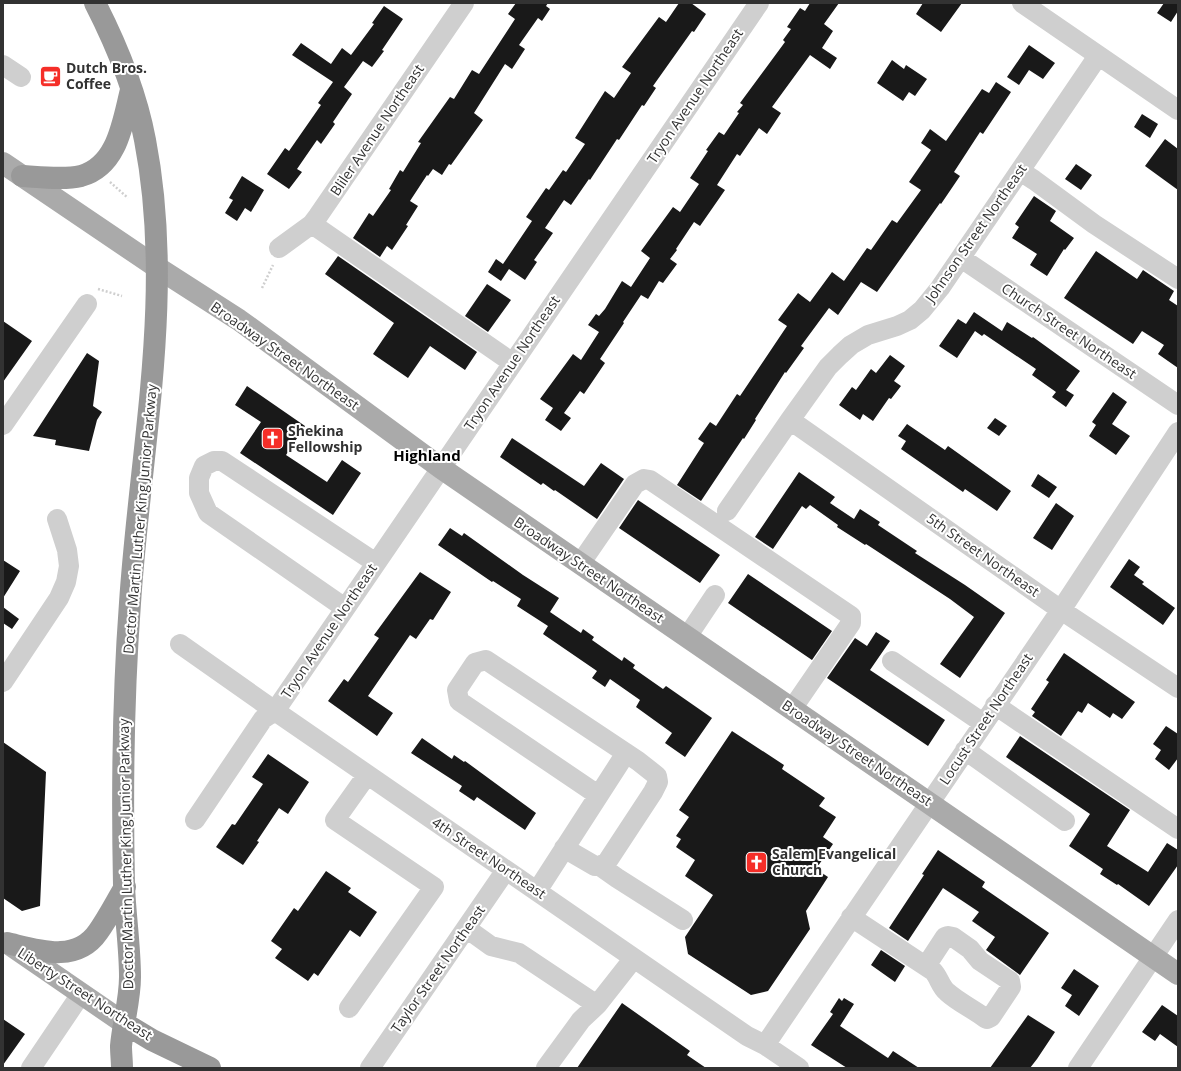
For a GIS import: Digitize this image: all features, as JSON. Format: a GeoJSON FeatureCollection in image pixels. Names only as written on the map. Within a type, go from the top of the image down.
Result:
{"type":"FeatureCollection","features":[{"type":"Feature","properties":{"kind":"highway","name":"Doctor Martin Luther King Junior Parkway"},"geometry":{"type":"LineString","coordinates":[[95,3],[108,28],[132,89],[145,139],[153,197],[158,268],[149,412],[129,604],[123,753],[124,887],[130,978],[121,1047],[122,1068]]}},
{"type":"Feature","properties":{"kind":"highway"},"geometry":{"type":"LineString","coordinates":[[22,176],[55,178],[81,176],[98,168],[109,157],[116,144],[132,89]]}},
{"type":"Feature","properties":{"kind":"highway"},"geometry":{"type":"LineString","coordinates":[[5,942],[54,953],[65,953],[78,949],[89,942],[97,933],[124,887]]}},
{"type":"Feature","properties":{"kind":"highway","name":"Liberty Street Northeast"},"geometry":{"type":"LineString","coordinates":[[124,1023],[152,1040],[210,1068]]}},
{"type":"Feature","properties":{"kind":"main road","name":"Broadway Street Northeast"},"geometry":{"type":"LineString","coordinates":[[3,163],[256,333],[441,468],[1178,974]]}},
{"type":"Feature","properties":{"kind":"main road","name":"Liberty Street Northeast"},"geometry":{"type":"LineString","coordinates":[[5,942],[124,1023]]}},
{"type":"Feature","properties":{"kind":"street","name":"Bliler Avenue Northeast"},"geometry":{"type":"LineString","coordinates":[[279,248],[312,224],[464,3]]}},
{"type":"Feature","properties":{"kind":"street","name":"Tryon Avenue Northeast"},"geometry":{"type":"LineString","coordinates":[[195,820],[263,719],[275,711],[759,3]]}},
{"type":"Feature","properties":{"kind":"street"},"geometry":{"type":"LineString","coordinates":[[1022,3],[1178,110]]}},
{"type":"Feature","properties":{"kind":"street","name":"Johnson Street Northeast"},"geometry":{"type":"LineString","coordinates":[[727,511],[828,367],[851,345],[868,336],[898,326],[910,320],[922,310],[940,288],[1098,56]]}},
{"type":"Feature","properties":{"kind":"street"},"geometry":{"type":"LineString","coordinates":[[3,65],[21,77]]}},
{"type":"Feature","properties":{"kind":"street"},"geometry":{"type":"LineString","coordinates":[[1020,171],[1094,224],[1178,279]]}},
{"type":"Feature","properties":{"kind":"street"},"geometry":{"type":"LineString","coordinates":[[312,224],[513,363]]}},
{"type":"Feature","properties":{"kind":"street","name":"Church Street Northeast"},"geometry":{"type":"LineString","coordinates":[[961,258],[1178,405]]}},
{"type":"Feature","properties":{"kind":"street"},"geometry":{"type":"LineString","coordinates":[[3,425],[88,304]]}},
{"type":"Feature","properties":{"kind":"street","name":"5th Street Northeast"},"geometry":{"type":"LineString","coordinates":[[790,420],[1061,610],[1178,688]]}},
{"type":"Feature","properties":{"kind":"street","name":"Locust Street Northeast"},"geometry":{"type":"LineString","coordinates":[[765,1045],[1061,610],[1178,432]]}},
{"type":"Feature","properties":{"kind":"street"},"geometry":{"type":"LineString","coordinates":[[345,608],[208,513],[199,493],[199,478],[204,466],[214,461],[222,461],[376,563]]}},
{"type":"Feature","properties":{"kind":"street"},"geometry":{"type":"LineString","coordinates":[[580,564],[635,484],[644,480],[650,480],[851,616],[850,624],[792,709]]}},
{"type":"Feature","properties":{"kind":"street"},"geometry":{"type":"LineString","coordinates":[[3,682],[59,598],[66,582],[69,566],[67,550],[57,519]]}},
{"type":"Feature","properties":{"kind":"street"},"geometry":{"type":"LineString","coordinates":[[687,637],[715,595]]}},
{"type":"Feature","properties":{"kind":"street","name":"4th Street Northeast"},"geometry":{"type":"LineString","coordinates":[[180,644],[747,1036],[765,1045],[799,1068]]}},
{"type":"Feature","properties":{"kind":"street"},"geometry":{"type":"LineString","coordinates":[[598,795],[458,701],[457,690],[475,663],[486,660],[638,761],[657,776],[658,782],[607,862],[600,866]]}},
{"type":"Feature","properties":{"kind":"street"},"geometry":{"type":"LineString","coordinates":[[892,661],[983,723]]}},
{"type":"Feature","properties":{"kind":"street"},"geometry":{"type":"LineString","coordinates":[[995,706],[1178,829]]}},
{"type":"Feature","properties":{"kind":"street"},"geometry":{"type":"LineString","coordinates":[[965,750],[1065,821]]}},
{"type":"Feature","properties":{"kind":"street"},"geometry":{"type":"LineString","coordinates":[[537,891],[626,753]]}},
{"type":"Feature","properties":{"kind":"street"},"geometry":{"type":"LineString","coordinates":[[349,1008],[434,887],[335,820],[367,774]]}},
{"type":"Feature","properties":{"kind":"street"},"geometry":{"type":"LineString","coordinates":[[564,848],[595,866],[600,866],[683,920]]}},
{"type":"Feature","properties":{"kind":"street","name":"Taylor Street Northeast"},"geometry":{"type":"LineString","coordinates":[[370,1068],[506,870]]}},
{"type":"Feature","properties":{"kind":"street"},"geometry":{"type":"LineString","coordinates":[[851,917],[926,966]]}},
{"type":"Feature","properties":{"kind":"street"},"geometry":{"type":"LineString","coordinates":[[1078,1068],[1178,920]]}},
{"type":"Feature","properties":{"kind":"street"},"geometry":{"type":"LineString","coordinates":[[466,928],[491,946],[519,953],[597,1005]]}},
{"type":"Feature","properties":{"kind":"street"},"geometry":{"type":"LineString","coordinates":[[546,1068],[581,1020],[597,1005],[634,958]]}},
{"type":"Feature","properties":{"kind":"street"},"geometry":{"type":"LineString","coordinates":[[31,1068],[82,994]]}},
{"type":"Feature","properties":{"kind":"path"},"geometry":{"type":"LineString","coordinates":[[108,181],[128,198]]}},
{"type":"Feature","properties":{"kind":"path"},"geometry":{"type":"LineString","coordinates":[[262,288],[279,248]]}},
{"type":"Feature","properties":{"kind":"building"},"geometry":{"type":"Polygon","coordinates":[[[516,3],[548,3],[546,6],[550,9],[542,21],[538,18],[519,45],[525,49],[512,69],[505,64],[474,113],[483,120],[451,165],[449,164],[442,175],[433,169],[428,176],[427,175],[410,201],[418,206],[406,225],[408,226],[392,250],[387,246],[380,257],[353,238],[369,213],[373,216],[391,190],[389,189],[400,170],[403,172],[421,143],[418,142],[450,97],[454,99],[472,70],[479,74],[515,19],[508,14],[516,3]]]}},
{"type":"Feature","properties":{"kind":"building"},"geometry":{"type":"Polygon","coordinates":[[[679,3],[691,3],[706,14],[653,86],[656,88],[644,106],[642,105],[619,140],[617,139],[590,180],[589,179],[571,205],[564,200],[545,228],[553,233],[534,260],[537,262],[525,280],[509,269],[501,281],[488,272],[496,259],[503,264],[532,221],[526,217],[546,188],[549,190],[563,170],[566,172],[585,144],[575,138],[605,91],[614,98],[631,73],[622,67],[659,17],[666,22],[679,3]]]}},
{"type":"Feature","properties":{"kind":"building"},"geometry":{"type":"Polygon","coordinates":[[[810,3],[839,3],[824,24],[833,31],[822,48],[837,58],[830,69],[810,55],[772,107],[781,113],[767,134],[759,128],[740,156],[737,154],[717,185],[725,190],[700,226],[694,222],[676,249],[677,250],[670,259],[677,264],[663,283],[659,281],[648,299],[641,295],[623,322],[624,323],[600,359],[605,363],[584,394],[580,391],[564,413],[571,418],[561,431],[545,420],[553,408],[540,399],[573,354],[581,360],[599,332],[588,325],[596,314],[599,316],[605,309],[622,281],[631,287],[650,258],[641,251],[673,207],[680,212],[699,184],[690,178],[708,151],[706,150],[719,132],[724,135],[739,113],[737,112],[743,105],[740,103],[785,42],[783,40],[791,29],[787,27],[800,8],[805,11],[810,3]]]}},
{"type":"Feature","properties":{"kind":"building"},"geometry":{"type":"Polygon","coordinates":[[[923,3],[962,3],[941,32],[916,14],[923,3]]]}},
{"type":"Feature","properties":{"kind":"building"},"geometry":{"type":"Polygon","coordinates":[[[1164,3],[1178,3],[1178,11],[1171,22],[1157,13],[1164,3]]]}},
{"type":"Feature","properties":{"kind":"building"},"geometry":{"type":"Polygon","coordinates":[[[384,6],[403,19],[382,50],[384,51],[372,67],[363,61],[344,87],[352,94],[333,122],[335,124],[321,144],[317,140],[297,169],[302,172],[289,189],[267,174],[285,148],[289,151],[321,105],[318,103],[333,82],[292,55],[301,43],[331,64],[342,48],[351,55],[374,24],[372,23],[384,6]]]}},
{"type":"Feature","properties":{"kind":"building"},"geometry":{"type":"Polygon","coordinates":[[[1029,45],[1055,63],[1043,79],[1029,70],[1019,85],[1007,77],[1029,45]]]}},
{"type":"Feature","properties":{"kind":"building"},"geometry":{"type":"Polygon","coordinates":[[[892,60],[904,69],[906,65],[927,79],[915,96],[909,92],[903,101],[877,83],[892,60]]]}},
{"type":"Feature","properties":{"kind":"building"},"geometry":{"type":"Polygon","coordinates":[[[996,82],[1011,92],[983,134],[980,132],[954,172],[960,176],[877,292],[861,282],[838,315],[829,308],[801,346],[804,348],[786,373],[785,372],[744,439],[743,438],[701,501],[677,485],[704,443],[698,439],[710,422],[716,426],[737,394],[740,396],[787,326],[778,320],[798,293],[810,302],[832,272],[844,281],[867,248],[871,250],[892,220],[897,223],[921,190],[909,182],[931,150],[921,143],[930,129],[946,141],[982,89],[989,93],[996,82]]]}},
{"type":"Feature","properties":{"kind":"building"},"geometry":{"type":"Polygon","coordinates":[[[1142,114],[1158,124],[1150,138],[1134,127],[1142,114]]]}},
{"type":"Feature","properties":{"kind":"building"},"geometry":{"type":"Polygon","coordinates":[[[1165,139],[1178,149],[1178,190],[1145,166],[1165,139]]]}},
{"type":"Feature","properties":{"kind":"building"},"geometry":{"type":"Polygon","coordinates":[[[1076,164],[1092,175],[1081,190],[1065,179],[1076,164]]]}},
{"type":"Feature","properties":{"kind":"building"},"geometry":{"type":"Polygon","coordinates":[[[242,176],[264,190],[251,212],[245,208],[237,221],[225,213],[233,200],[229,198],[242,176]]]}},
{"type":"Feature","properties":{"kind":"building"},"geometry":{"type":"Polygon","coordinates":[[[1034,196],[1056,211],[1050,221],[1074,238],[1065,250],[1064,249],[1047,276],[1030,265],[1037,254],[1012,238],[1019,227],[1015,224],[1034,196]]]}},
{"type":"Feature","properties":{"kind":"building"},"geometry":{"type":"Polygon","coordinates":[[[1096,251],[1137,279],[1143,270],[1174,291],[1169,300],[1178,306],[1178,368],[1158,354],[1164,345],[1142,331],[1133,344],[1064,298],[1096,251]]]}},
{"type":"Feature","properties":{"kind":"building"},"geometry":{"type":"Polygon","coordinates":[[[338,256],[477,352],[465,370],[430,346],[408,378],[373,354],[394,323],[325,274],[338,256]]]}},
{"type":"Feature","properties":{"kind":"building"},"geometry":{"type":"Polygon","coordinates":[[[487,284],[511,300],[488,332],[465,316],[487,284]]]}},
{"type":"Feature","properties":{"kind":"building"},"geometry":{"type":"Polygon","coordinates":[[[974,312],[1002,331],[1007,322],[1032,338],[1033,337],[1080,371],[1066,390],[1074,395],[1066,407],[1052,397],[1056,392],[1032,375],[1036,369],[984,334],[982,336],[975,331],[957,358],[939,346],[958,319],[966,324],[974,312]]]}},
{"type":"Feature","properties":{"kind":"building"},"geometry":{"type":"Polygon","coordinates":[[[3,321],[32,341],[3,382],[3,321]]]}},
{"type":"Feature","properties":{"kind":"building"},"geometry":{"type":"Polygon","coordinates":[[[87,353],[99,361],[93,406],[102,412],[97,420],[89,451],[55,445],[56,440],[33,436],[87,353]]]}},
{"type":"Feature","properties":{"kind":"building"},"geometry":{"type":"Polygon","coordinates":[[[890,355],[905,366],[894,381],[901,386],[891,399],[889,398],[873,421],[863,414],[860,420],[839,405],[852,387],[856,390],[871,369],[876,373],[890,355]]]}},
{"type":"Feature","properties":{"kind":"building","name":"Shekina Fellowship"},"geometry":{"type":"Polygon","coordinates":[[[247,386],[305,426],[286,455],[327,482],[342,460],[361,473],[333,515],[240,453],[261,422],[235,405],[247,386]]]}},
{"type":"Feature","properties":{"kind":"building"},"geometry":{"type":"Polygon","coordinates":[[[1113,392],[1127,402],[1112,424],[1130,436],[1116,455],[1089,436],[1096,425],[1092,422],[1113,392]]]}},
{"type":"Feature","properties":{"kind":"building"},"geometry":{"type":"Polygon","coordinates":[[[995,418],[1007,426],[999,436],[987,428],[995,418]]]}},
{"type":"Feature","properties":{"kind":"building"},"geometry":{"type":"Polygon","coordinates":[[[907,424],[945,450],[948,446],[1011,491],[997,511],[965,489],[963,492],[901,449],[906,441],[898,436],[907,424]]]}},
{"type":"Feature","properties":{"kind":"building"},"geometry":{"type":"Polygon","coordinates":[[[512,438],[584,486],[601,463],[624,479],[597,519],[555,490],[554,491],[543,483],[541,485],[500,457],[512,438]]]}},
{"type":"Feature","properties":{"kind":"building"},"geometry":{"type":"Polygon","coordinates":[[[799,472],[835,497],[830,503],[854,519],[860,509],[880,522],[878,525],[917,551],[915,553],[1005,613],[960,678],[940,664],[974,617],[950,599],[866,544],[865,545],[837,527],[838,525],[810,505],[806,509],[802,506],[773,549],[755,537],[799,472]]]}},
{"type":"Feature","properties":{"kind":"building"},"geometry":{"type":"Polygon","coordinates":[[[1038,474],[1057,487],[1049,498],[1031,486],[1038,474]]]}},
{"type":"Feature","properties":{"kind":"building"},"geometry":{"type":"Polygon","coordinates":[[[638,500],[720,555],[700,583],[619,528],[638,500]]]}},
{"type":"Feature","properties":{"kind":"building"},"geometry":{"type":"Polygon","coordinates":[[[1056,503],[1074,516],[1052,550],[1033,538],[1056,503]]]}},
{"type":"Feature","properties":{"kind":"building"},"geometry":{"type":"Polygon","coordinates":[[[450,528],[462,536],[464,533],[523,575],[559,598],[550,612],[581,633],[583,629],[594,637],[592,640],[622,661],[624,657],[635,665],[633,668],[663,689],[666,686],[712,718],[685,757],[665,743],[672,733],[636,707],[640,700],[610,679],[605,687],[592,678],[597,671],[543,634],[548,626],[517,606],[521,599],[493,581],[492,582],[438,545],[450,528]]]}},
{"type":"Feature","properties":{"kind":"building"},"geometry":{"type":"Polygon","coordinates":[[[1129,559],[1140,567],[1134,575],[1144,582],[1142,584],[1175,608],[1163,625],[1110,587],[1129,559]]]}},
{"type":"Feature","properties":{"kind":"building"},"geometry":{"type":"Polygon","coordinates":[[[3,560],[20,571],[3,598],[3,560]]]}},
{"type":"Feature","properties":{"kind":"building"},"geometry":{"type":"Polygon","coordinates":[[[420,572],[451,592],[433,620],[430,619],[416,639],[410,635],[368,696],[393,713],[377,736],[328,701],[344,679],[348,682],[379,638],[374,635],[420,572]]]}},
{"type":"Feature","properties":{"kind":"building"},"geometry":{"type":"Polygon","coordinates":[[[748,574],[832,631],[812,660],[728,603],[748,574]]]}},
{"type":"Feature","properties":{"kind":"building"},"geometry":{"type":"Polygon","coordinates":[[[3,607],[19,619],[12,629],[3,623],[3,607]]]}},
{"type":"Feature","properties":{"kind":"building"},"geometry":{"type":"Polygon","coordinates":[[[876,632],[890,641],[870,670],[945,720],[928,746],[827,678],[855,638],[867,646],[876,632]]]}},
{"type":"Feature","properties":{"kind":"building"},"geometry":{"type":"Polygon","coordinates":[[[1064,653],[1135,702],[1122,719],[1113,713],[1110,718],[1088,703],[1082,713],[1078,711],[1061,736],[1032,716],[1035,712],[1031,709],[1049,682],[1046,680],[1064,653]]]}},
{"type":"Feature","properties":{"kind":"building"},"geometry":{"type":"Polygon","coordinates":[[[1166,726],[1178,734],[1178,758],[1169,770],[1155,759],[1161,750],[1153,744],[1166,726]]]}},
{"type":"Feature","properties":{"kind":"building","name":"Salem Evangelical Church"},"geometry":{"type":"Polygon","coordinates":[[[732,731],[784,765],[782,769],[825,798],[819,806],[836,817],[823,837],[833,844],[816,869],[828,877],[806,911],[810,929],[768,991],[751,995],[688,954],[685,937],[713,895],[685,876],[695,860],[676,847],[681,839],[676,836],[689,817],[679,810],[732,731]]]}},
{"type":"Feature","properties":{"kind":"building"},"geometry":{"type":"Polygon","coordinates":[[[1020,736],[1130,810],[1107,846],[1148,872],[1167,843],[1178,850],[1178,865],[1149,906],[1118,884],[1117,885],[1100,874],[1103,869],[1069,846],[1090,814],[1006,757],[1020,736]]]}},
{"type":"Feature","properties":{"kind":"building"},"geometry":{"type":"Polygon","coordinates":[[[422,738],[452,759],[454,755],[464,762],[465,761],[536,813],[525,830],[477,797],[474,801],[459,791],[462,786],[411,753],[422,738]]]}},
{"type":"Feature","properties":{"kind":"building"},"geometry":{"type":"Polygon","coordinates":[[[3,742],[46,772],[40,906],[22,911],[3,898],[3,742]]]}},
{"type":"Feature","properties":{"kind":"building"},"geometry":{"type":"Polygon","coordinates":[[[268,754],[309,782],[288,814],[279,808],[257,841],[259,842],[243,865],[216,847],[232,824],[235,825],[263,784],[252,777],[268,754]]]}},
{"type":"Feature","properties":{"kind":"building"},"geometry":{"type":"Polygon","coordinates":[[[938,850],[985,882],[982,887],[1049,933],[1020,975],[986,950],[995,937],[972,921],[979,912],[943,888],[908,941],[889,928],[924,875],[922,874],[938,850]]]}},
{"type":"Feature","properties":{"kind":"building"},"geometry":{"type":"Polygon","coordinates":[[[326,871],[351,888],[348,892],[377,912],[360,937],[350,930],[318,976],[314,973],[308,981],[275,958],[282,949],[271,941],[294,908],[298,911],[326,871]]]}},
{"type":"Feature","properties":{"kind":"building"},"geometry":{"type":"Polygon","coordinates":[[[881,950],[905,966],[895,982],[871,965],[881,950]]]}},
{"type":"Feature","properties":{"kind":"building"},"geometry":{"type":"Polygon","coordinates":[[[1074,969],[1099,986],[1079,1016],[1065,1006],[1072,995],[1061,988],[1074,969]]]}},
{"type":"Feature","properties":{"kind":"building"},"geometry":{"type":"Polygon","coordinates":[[[839,998],[842,1001],[844,998],[854,1004],[840,1026],[888,1058],[893,1051],[919,1068],[847,1068],[811,1045],[833,1014],[830,1012],[839,998]]]}},
{"type":"Feature","properties":{"kind":"building"},"geometry":{"type":"Polygon","coordinates":[[[622,1003],[690,1051],[687,1055],[706,1068],[577,1068],[622,1003]]]}},
{"type":"Feature","properties":{"kind":"building"},"geometry":{"type":"Polygon","coordinates":[[[1162,1005],[1178,1016],[1178,1047],[1160,1034],[1155,1041],[1142,1032],[1162,1005]]]}},
{"type":"Feature","properties":{"kind":"building"},"geometry":{"type":"Polygon","coordinates":[[[1028,1015],[1055,1032],[1037,1059],[1030,1068],[990,1068],[1028,1015]]]}},
{"type":"Feature","properties":{"kind":"building"},"geometry":{"type":"Polygon","coordinates":[[[3,1019],[25,1034],[3,1065],[3,1019]]]}},
{"type":"Feature","properties":{"kind":"place","name":"Dutch Bros. Coffee"},"geometry":{"type":"Point","coordinates":[51,76]}},
{"type":"Feature","properties":{"kind":"place","name":"Shekina Fellowship"},"geometry":{"type":"Point","coordinates":[273,439]}},
{"type":"Feature","properties":{"kind":"place","name":"Salem Evangelical Church"},"geometry":{"type":"Point","coordinates":[757,862]}},
{"type":"Feature","properties":{"kind":"district","name":"Highland"},"geometry":{"type":"Point","coordinates":[427,456]}}]}
